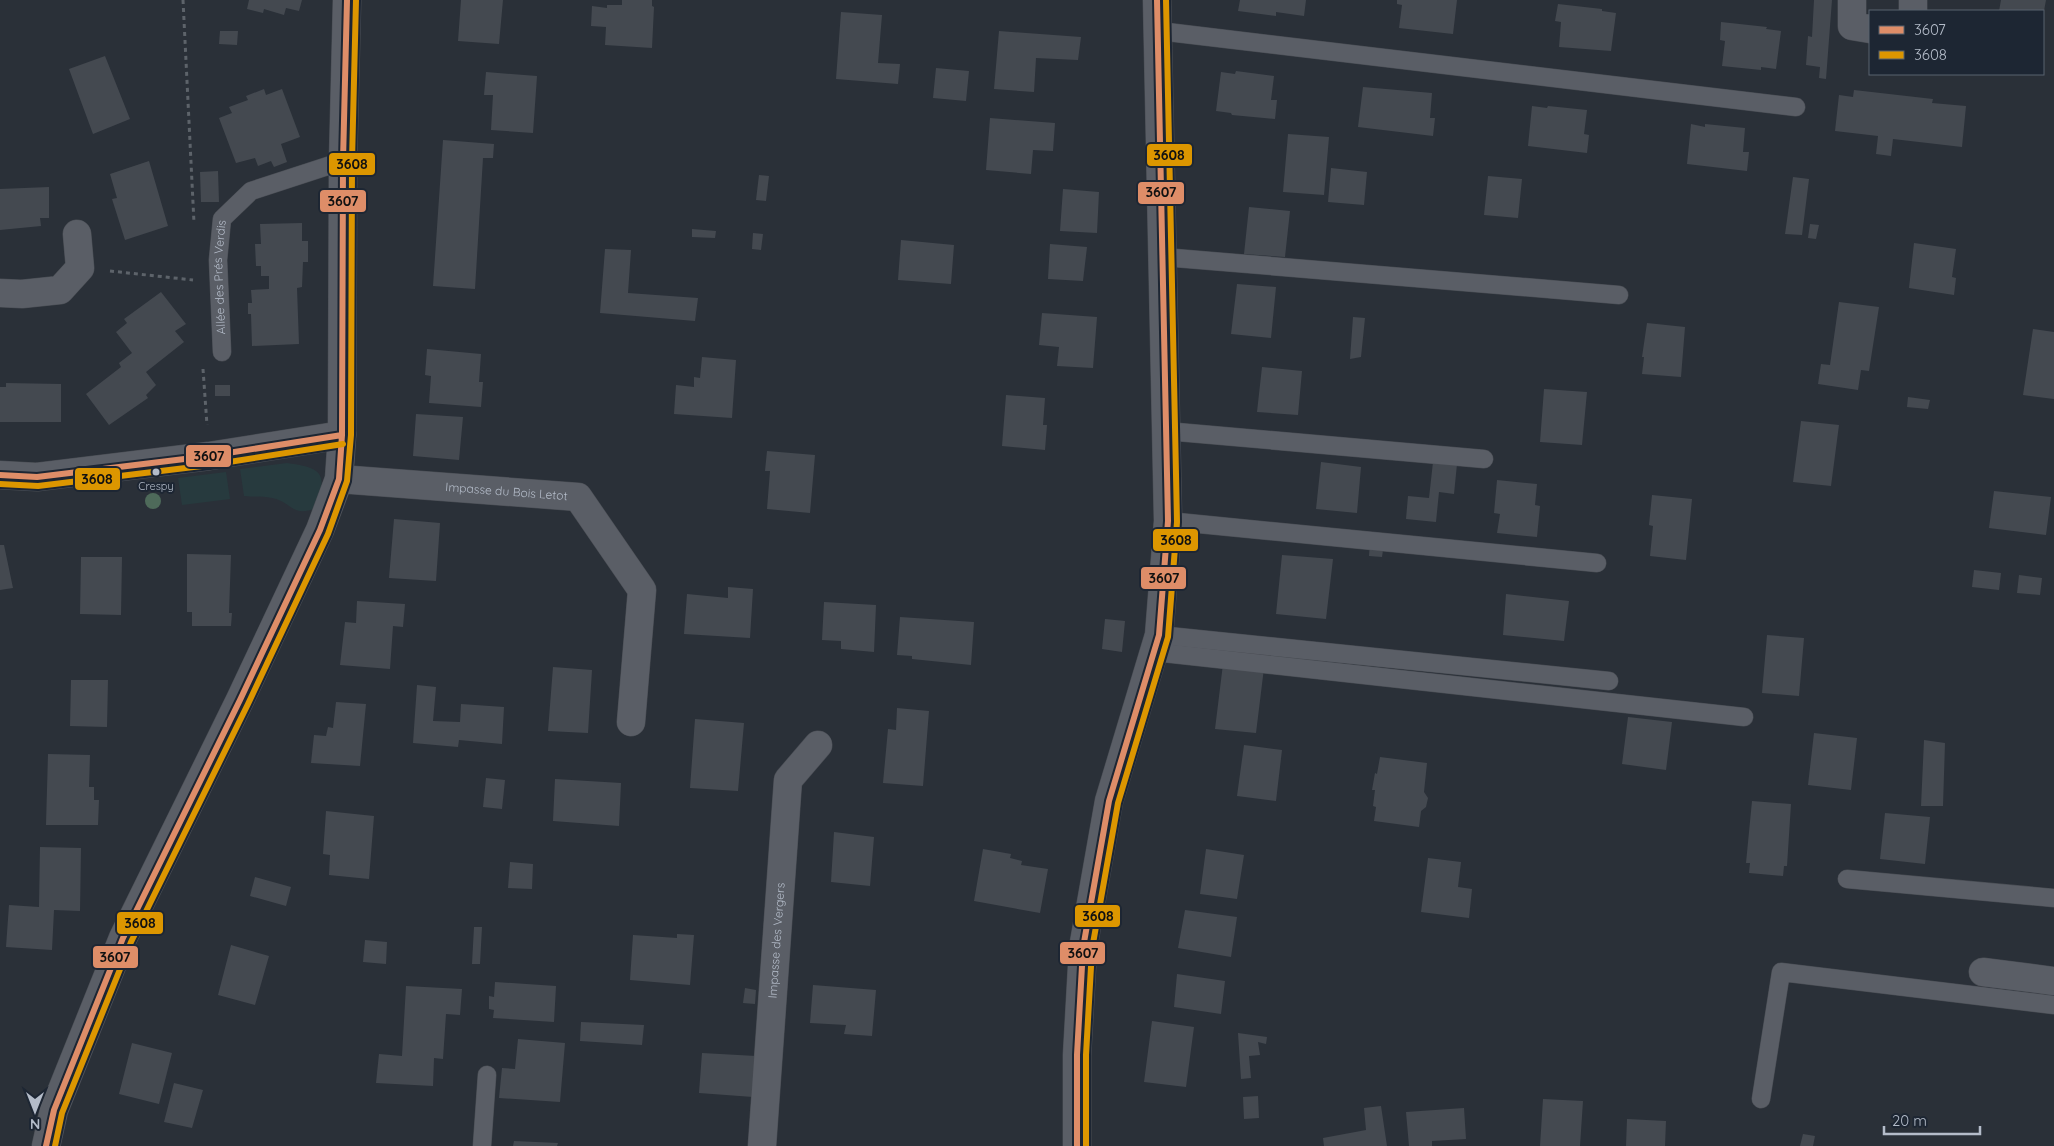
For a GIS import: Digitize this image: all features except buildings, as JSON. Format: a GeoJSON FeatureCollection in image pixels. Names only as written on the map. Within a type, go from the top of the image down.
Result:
{"type":"FeatureCollection","features":[{"type":"Feature","properties":{"kind":"street"},"geometry":{"type":"LineString","coordinates":[[46,1146],[54,1110],[123,938],[240,700],[320,530],[339,479],[342,435],[343,161],[347,0]]}},
{"type":"Feature","properties":{"kind":"street"},"geometry":{"type":"LineString","coordinates":[[1077,1146],[1077,1055],[1083,948],[1109,801],[1156,644],[1168,520],[1157,0]]}},
{"type":"Feature","properties":{"kind":"street"},"geometry":{"type":"LineString","coordinates":[[1852,0],[1852,26],[1869,29]]}},
{"type":"Feature","properties":{"kind":"street"},"geometry":{"type":"LineString","coordinates":[[0,292],[22,294],[60,290],[80,268],[78,234]]}},
{"type":"Feature","properties":{"kind":"street"},"geometry":{"type":"LineString","coordinates":[[0,475],[37,477],[123,467],[342,435]]}},
{"type":"Feature","properties":{"kind":"street","name":"Impasse du Bois Letot"},"geometry":{"type":"LineString","coordinates":[[339,479],[578,497],[642,590],[631,722]]}},
{"type":"Feature","properties":{"kind":"street","name":"Impasse des Vergers"},"geometry":{"type":"LineString","coordinates":[[762,1146],[788,780],[818,745]]}},
{"type":"Feature","properties":{"kind":"street"},"geometry":{"type":"LineString","coordinates":[[1983,972],[2054,981]]}},
{"type":"Feature","properties":{"kind":"lane"},"geometry":{"type":"LineString","coordinates":[[1159,31],[1796,107]]}},
{"type":"Feature","properties":{"kind":"lane","name":"Allée des Prés Verdis"},"geometry":{"type":"LineString","coordinates":[[222,352],[218,260],[222,219],[251,191],[343,161]]}},
{"type":"Feature","properties":{"kind":"lane"},"geometry":{"type":"LineString","coordinates":[[1163,257],[1619,295]]}},
{"type":"Feature","properties":{"kind":"lane"},"geometry":{"type":"LineString","coordinates":[[1166,431],[1484,459]]}},
{"type":"Feature","properties":{"kind":"lane"},"geometry":{"type":"LineString","coordinates":[[1168,520],[1597,563]]}},
{"type":"Feature","properties":{"kind":"lane"},"geometry":{"type":"LineString","coordinates":[[1156,644],[1609,681]]}},
{"type":"Feature","properties":{"kind":"lane"},"geometry":{"type":"LineString","coordinates":[[1156,644],[1744,717]]}},
{"type":"Feature","properties":{"kind":"lane"},"geometry":{"type":"LineString","coordinates":[[1847,879],[2054,898]]}},
{"type":"Feature","properties":{"kind":"lane"},"geometry":{"type":"LineString","coordinates":[[1761,1099],[1781,972],[2054,1005]]}},
{"type":"Feature","properties":{"kind":"lane"},"geometry":{"type":"LineString","coordinates":[[482,1146],[487,1075]]}},
{"type":"Feature","properties":{"kind":"path"},"geometry":{"type":"LineString","coordinates":[[80,268],[197,280]]}},
{"type":"Feature","properties":{"kind":"green space"},"geometry":{"type":"Polygon","coordinates":[[[287,463],[309,467],[320,475],[321,487],[316,508],[302,511],[272,498],[244,496],[240,469],[287,463]]]}},
{"type":"Feature","properties":{"kind":"green space"},"geometry":{"type":"Polygon","coordinates":[[[226,472],[230,499],[182,505],[178,478],[226,472]]]}},
{"type":"Feature","properties":{"kind":"transit line","name":"3607"},"geometry":{"type":"LineString","coordinates":[[46,1146],[54,1110],[123,938],[240,700],[320,530],[339,479],[342,435],[343,161],[347,0]]}},
{"type":"Feature","properties":{"kind":"transit line","name":"3608"},"geometry":{"type":"LineString","coordinates":[[55,1146],[62,1113],[131,942],[248,704],[328,534],[347,481],[351,435],[352,161],[356,0]]}},
{"type":"Feature","properties":{"kind":"transit line","name":"3607"},"geometry":{"type":"LineString","coordinates":[[1077,1146],[1077,1055],[1083,948],[1109,801],[1159,635],[1168,521],[1157,0]]}},
{"type":"Feature","properties":{"kind":"transit line","name":"3608"},"geometry":{"type":"LineString","coordinates":[[1086,1146],[1086,1055],[1092,949],[1118,803],[1168,637],[1177,522],[1166,0]]}},
{"type":"Feature","properties":{"kind":"transit line","name":"3607"},"geometry":{"type":"LineString","coordinates":[[0,475],[37,477],[209,456],[342,435]]}},
{"type":"Feature","properties":{"kind":"transit line","name":"3608"},"geometry":{"type":"LineString","coordinates":[[0,484],[38,486],[210,465],[343,444]]}},
{"type":"Feature","properties":{"kind":"place","name":"Crespy"},"geometry":{"type":"Point","coordinates":[156,472]}}]}
